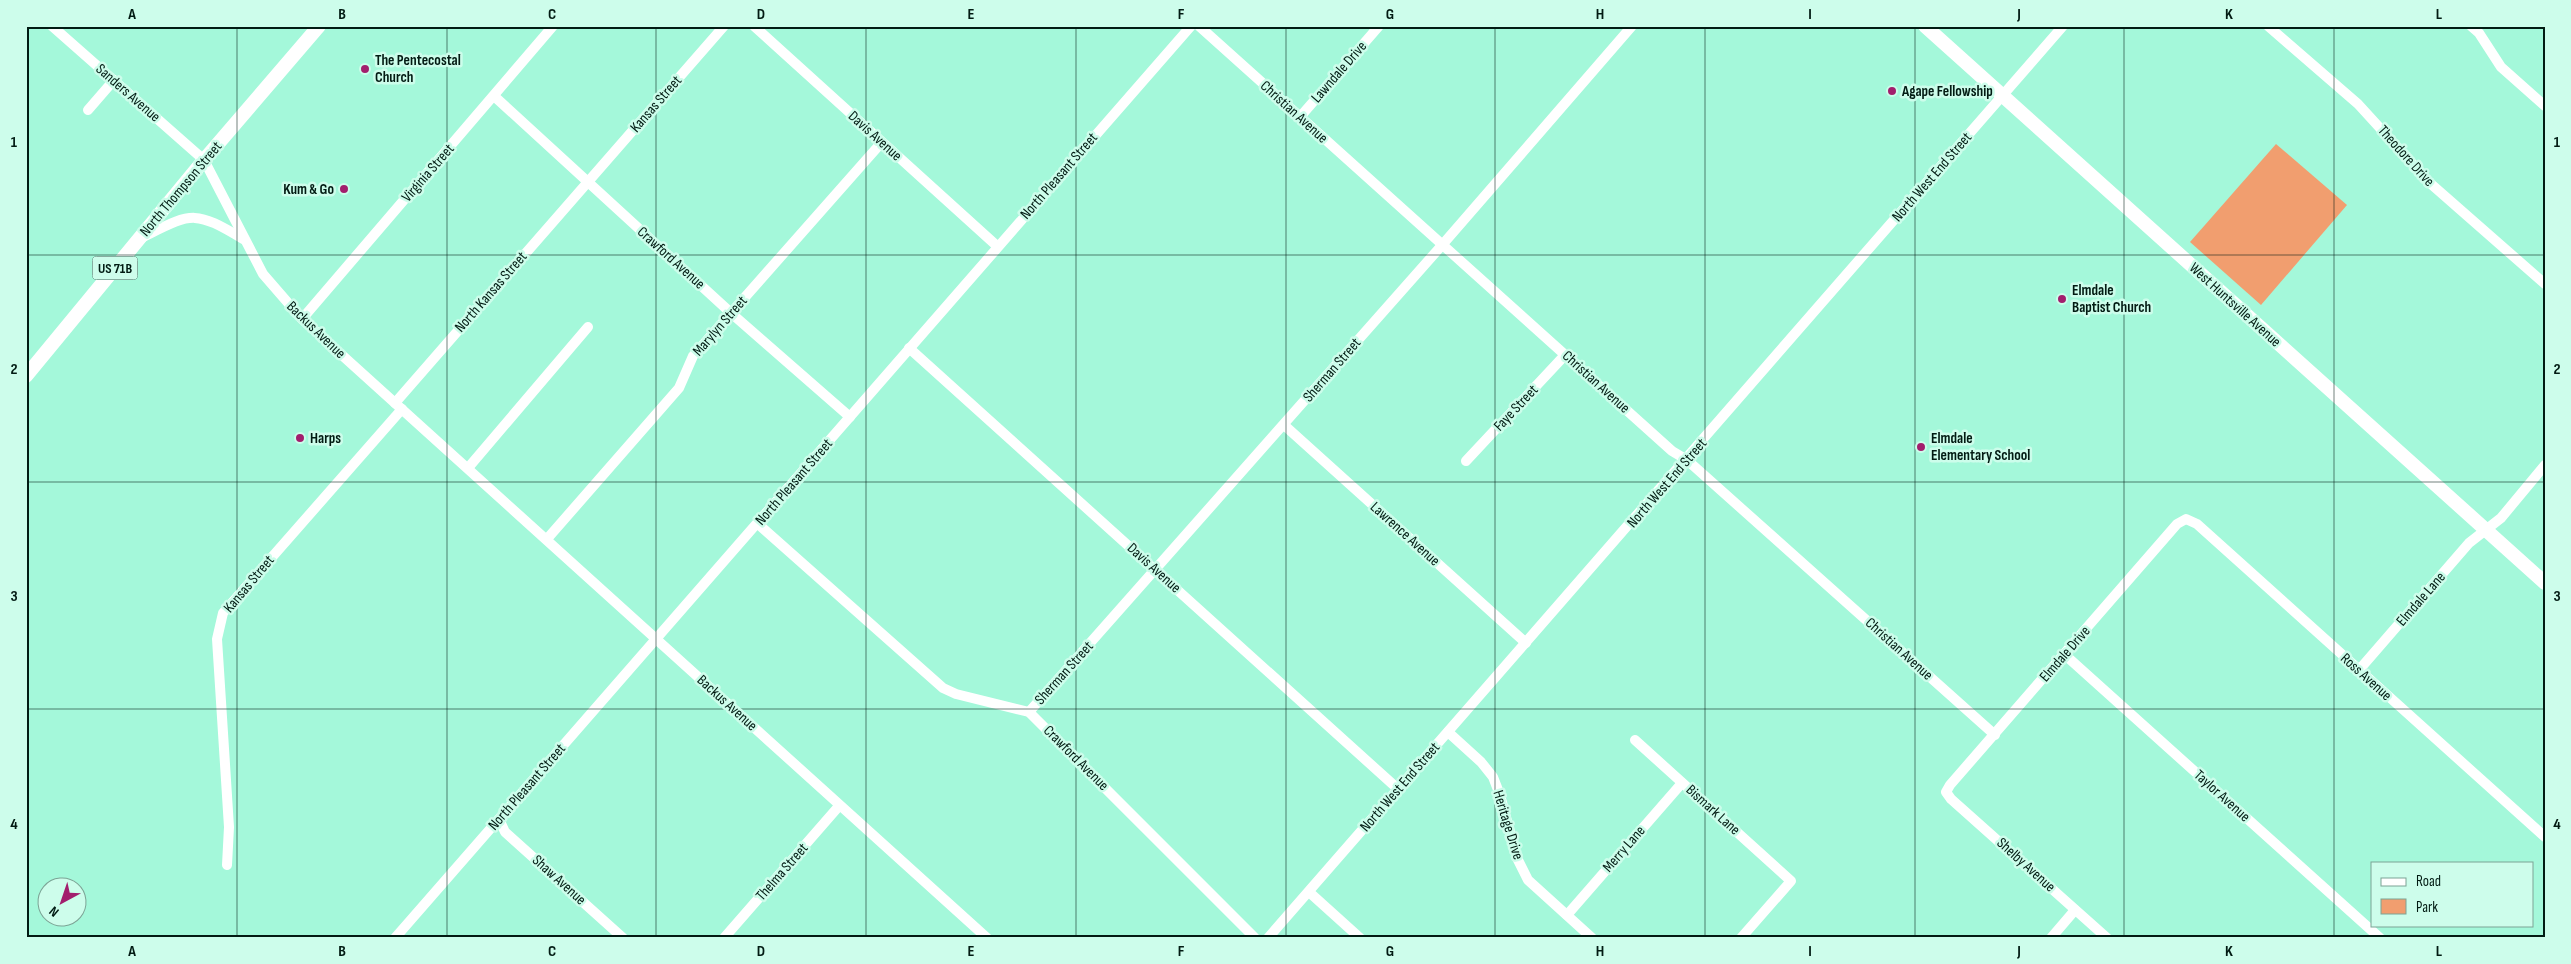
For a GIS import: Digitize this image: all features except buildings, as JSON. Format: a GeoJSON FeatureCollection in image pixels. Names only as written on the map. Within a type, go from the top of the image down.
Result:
{"type":"FeatureCollection","features":[{"type":"Feature","properties":{"kind":"main road","name":"North Thompson Street"},"geometry":{"type":"LineString","coordinates":[[26,376],[204,160],[320,26]]}},
{"type":"Feature","properties":{"kind":"main road","name":"West Huntsville Avenue"},"geometry":{"type":"LineString","coordinates":[[1925,26],[2545,583]]}},
{"type":"Feature","properties":{"kind":"street","name":"Sanders Avenue"},"geometry":{"type":"LineString","coordinates":[[52,26],[204,160]]}},
{"type":"Feature","properties":{"kind":"street","name":"Virginia Street"},"geometry":{"type":"LineString","coordinates":[[302,319],[553,26]]}},
{"type":"Feature","properties":{"kind":"street","name":"Kansas Street"},"geometry":{"type":"LineString","coordinates":[[587,182],[724,26]]}},
{"type":"Feature","properties":{"kind":"street","name":"Davis Avenue"},"geometry":{"type":"LineString","coordinates":[[754,26],[997,246]]}},
{"type":"Feature","properties":{"kind":"street","name":"North Pleasant Street"},"geometry":{"type":"LineString","coordinates":[[395,938],[758,524],[997,246],[1192,26]]}},
{"type":"Feature","properties":{"kind":"street","name":"Christian Avenue"},"geometry":{"type":"LineString","coordinates":[[1199,26],[1672,451],[1687,460],[1995,734]]}},
{"type":"Feature","properties":{"kind":"street","name":"Lawndale Drive"},"geometry":{"type":"LineString","coordinates":[[1300,117],[1379,26]]}},
{"type":"Feature","properties":{"kind":"street","name":"Sherman Street"},"geometry":{"type":"LineString","coordinates":[[1029,712],[1284,425],[1632,26]]}},
{"type":"Feature","properties":{"kind":"street","name":"North West End Street"},"geometry":{"type":"LineString","coordinates":[[1268,938],[1687,460],[2063,26]]}},
{"type":"Feature","properties":{"kind":"street","name":"Theodore Drive"},"geometry":{"type":"LineString","coordinates":[[2268,26],[2358,104],[2431,184],[2545,284]]}},
{"type":"Feature","properties":{"kind":"street"},"geometry":{"type":"LineString","coordinates":[[2479,29],[2501,67],[2545,106]]}},
{"type":"Feature","properties":{"kind":"street"},"geometry":{"type":"LineString","coordinates":[[88,110],[114,80]]}},
{"type":"Feature","properties":{"kind":"street","name":"Crawford Avenue"},"geometry":{"type":"LineString","coordinates":[[494,96],[731,313],[850,417]]}},
{"type":"Feature","properties":{"kind":"street","name":"Marylyn Street"},"geometry":{"type":"LineString","coordinates":[[547,539],[679,388],[693,356],[882,142]]}},
{"type":"Feature","properties":{"kind":"street","name":"Backus Avenue"},"geometry":{"type":"LineString","coordinates":[[204,160],[243,239],[263,274],[302,319],[987,938]]}},
{"type":"Feature","properties":{"kind":"street","name":"North Kansas Street"},"geometry":{"type":"LineString","coordinates":[[398,406],[587,182]]}},
{"type":"Feature","properties":{"kind":"street"},"geometry":{"type":"LineString","coordinates":[[138,240],[182,218],[197,217],[218,224],[243,239]]}},
{"type":"Feature","properties":{"kind":"street"},"geometry":{"type":"LineString","coordinates":[[468,468],[588,327]]}},
{"type":"Feature","properties":{"kind":"street","name":"Davis Avenue"},"geometry":{"type":"LineString","coordinates":[[909,348],[1398,789]]}},
{"type":"Feature","properties":{"kind":"street","name":"Faye Street"},"geometry":{"type":"LineString","coordinates":[[1466,461],[1566,355]]}},
{"type":"Feature","properties":{"kind":"street","name":"Kansas Street"},"geometry":{"type":"LineString","coordinates":[[228,865],[229,827],[217,639],[223,612],[398,406]]}},
{"type":"Feature","properties":{"kind":"street","name":"Lawrence Avenue"},"geometry":{"type":"LineString","coordinates":[[1284,425],[1526,643]]}},
{"type":"Feature","properties":{"kind":"street","name":"Elmdale Lane"},"geometry":{"type":"LineString","coordinates":[[2359,670],[2469,543],[2501,518],[2545,465]]}},
{"type":"Feature","properties":{"kind":"street","name":"Elmdale Drive"},"geometry":{"type":"LineString","coordinates":[[1946,792],[1950,785],[2177,524],[2186,519]]}},
{"type":"Feature","properties":{"kind":"street","name":"Ross Avenue"},"geometry":{"type":"LineString","coordinates":[[2186,519],[2197,524],[2545,837]]}},
{"type":"Feature","properties":{"kind":"street"},"geometry":{"type":"LineString","coordinates":[[758,524],[943,688],[956,694],[1029,712]]}},
{"type":"Feature","properties":{"kind":"street","name":"Taylor Avenue"},"geometry":{"type":"LineString","coordinates":[[2064,654],[2380,938]]}},
{"type":"Feature","properties":{"kind":"street","name":"Crawford Avenue"},"geometry":{"type":"LineString","coordinates":[[1029,712],[1255,938]]}},
{"type":"Feature","properties":{"kind":"street","name":"Heritage Drive"},"geometry":{"type":"LineString","coordinates":[[1448,732],[1481,762],[1493,776],[1517,858],[1528,880],[1592,938]]}},
{"type":"Feature","properties":{"kind":"street","name":"Bismark Lane"},"geometry":{"type":"LineString","coordinates":[[1635,740],[1791,881],[1741,938]]}},
{"type":"Feature","properties":{"kind":"street","name":"Merry Lane"},"geometry":{"type":"LineString","coordinates":[[1567,915],[1682,783]]}},
{"type":"Feature","properties":{"kind":"street","name":"Shelby Avenue"},"geometry":{"type":"LineString","coordinates":[[1946,792],[1951,799],[2107,938]]}},
{"type":"Feature","properties":{"kind":"street","name":"Thelma Street"},"geometry":{"type":"LineString","coordinates":[[724,938],[839,806]]}},
{"type":"Feature","properties":{"kind":"street","name":"Shaw Avenue"},"geometry":{"type":"LineString","coordinates":[[499,819],[505,832],[623,938]]}},
{"type":"Feature","properties":{"kind":"street"},"geometry":{"type":"LineString","coordinates":[[1309,892],[1360,938]]}},
{"type":"Feature","properties":{"kind":"street"},"geometry":{"type":"LineString","coordinates":[[2051,938],[2076,910]]}},
{"type":"Feature","properties":{"kind":"green space"},"geometry":{"type":"Polygon","coordinates":[[[2276,144],[2347,205],[2261,305],[2190,242],[2276,144]]]}},
{"type":"Feature","properties":{"kind":"place","name":"The Pentecostal Church"},"geometry":{"type":"Point","coordinates":[365,69]}},
{"type":"Feature","properties":{"kind":"place","name":"Agape Fellowship"},"geometry":{"type":"Point","coordinates":[1892,91]}},
{"type":"Feature","properties":{"kind":"place","name":"Kum & Go"},"geometry":{"type":"Point","coordinates":[344,189]}},
{"type":"Feature","properties":{"kind":"place","name":"Elmdale Baptist Church"},"geometry":{"type":"Point","coordinates":[2062,299]}},
{"type":"Feature","properties":{"kind":"place","name":"Harps"},"geometry":{"type":"Point","coordinates":[300,438]}},
{"type":"Feature","properties":{"kind":"place","name":"Elmdale Elementary School"},"geometry":{"type":"Point","coordinates":[1921,447]}}]}
